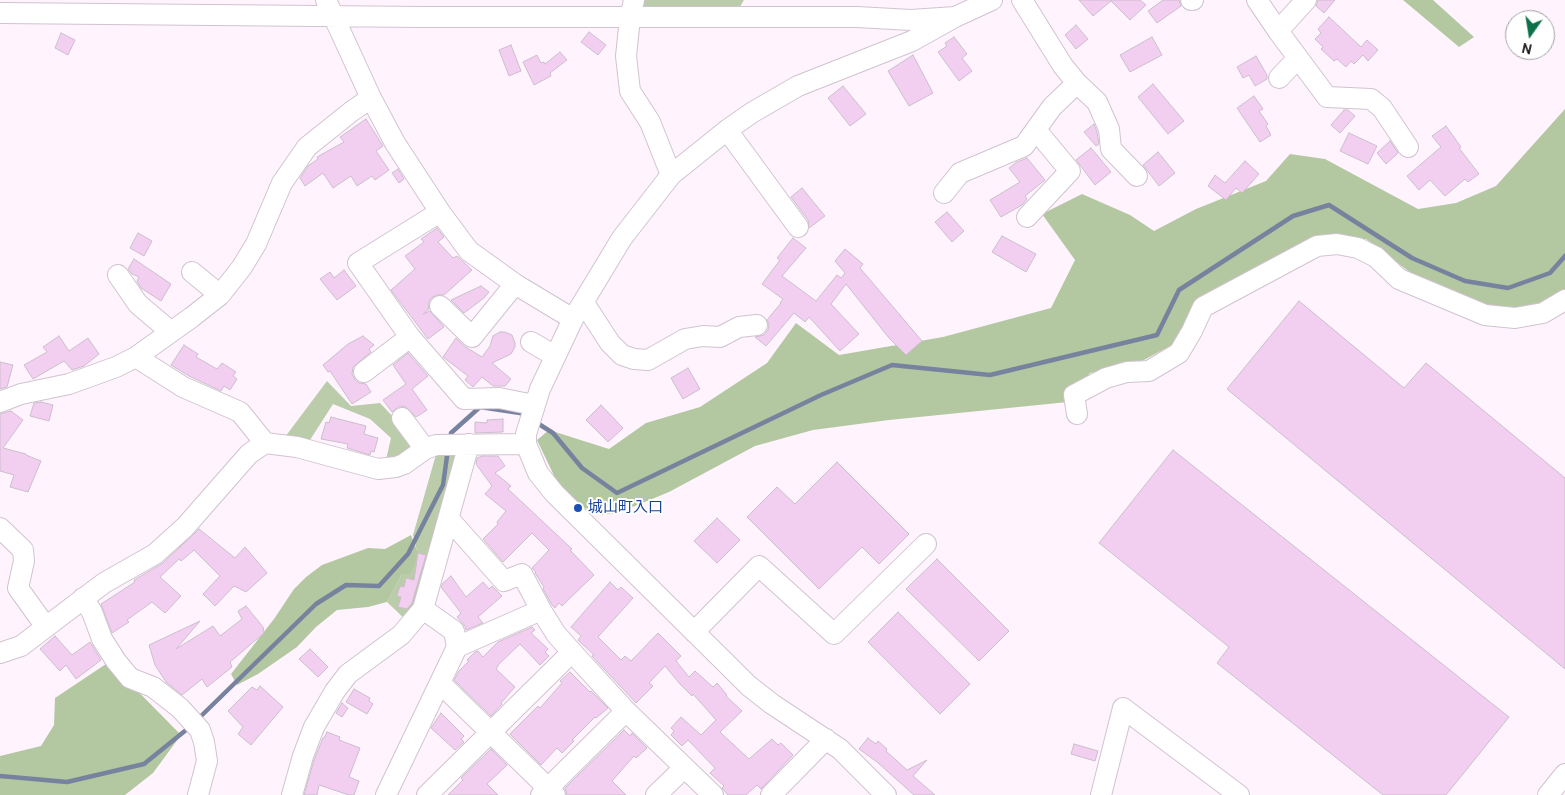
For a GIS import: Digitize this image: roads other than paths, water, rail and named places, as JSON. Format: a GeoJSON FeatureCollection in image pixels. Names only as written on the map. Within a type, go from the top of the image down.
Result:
{"type":"FeatureCollection","features":[{"type":"Feature","properties":{"kind":"street"},"geometry":{"type":"LineString","coordinates":[[886,795],[840,749],[772,704],[749,686],[554,493],[538,473],[526,444],[526,434],[534,405],[555,356],[579,311],[622,238],[671,175],[727,130],[798,86],[912,41],[955,16],[992,0]]}},
{"type":"Feature","properties":{"kind":"street"},"geometry":{"type":"LineString","coordinates":[[1022,0],[1063,66],[1097,102],[1108,129],[1111,149],[1137,176]]}},
{"type":"Feature","properties":{"kind":"street"},"geometry":{"type":"LineString","coordinates":[[1257,0],[1327,97],[1372,99],[1382,108],[1408,147]]}},
{"type":"Feature","properties":{"kind":"street"},"geometry":{"type":"LineString","coordinates":[[1278,31],[1306,0]]}},
{"type":"Feature","properties":{"kind":"street"},"geometry":{"type":"LineString","coordinates":[[0,13],[329,8],[632,9],[911,20],[955,16]]}},
{"type":"Feature","properties":{"kind":"street"},"geometry":{"type":"LineString","coordinates":[[329,8],[371,98],[395,143],[440,212],[469,251],[515,284],[579,311],[622,355],[634,359],[648,360],[685,339],[703,336],[720,337],[739,328],[757,325]]}},
{"type":"Feature","properties":{"kind":"street"},"geometry":{"type":"LineString","coordinates":[[632,9],[626,56],[630,91],[650,122],[671,175]]}},
{"type":"Feature","properties":{"kind":"street"},"geometry":{"type":"LineString","coordinates":[[1279,78],[1298,58]]}},
{"type":"Feature","properties":{"kind":"street"},"geometry":{"type":"LineString","coordinates":[[944,193],[960,173],[1024,146],[1052,107],[1077,83]]}},
{"type":"Feature","properties":{"kind":"street"},"geometry":{"type":"LineString","coordinates":[[0,402],[21,394],[69,384],[116,367],[136,357],[220,295],[242,268],[256,244],[282,183],[307,147],[371,98]]}},
{"type":"Feature","properties":{"kind":"street"},"geometry":{"type":"LineString","coordinates":[[727,130],[798,227]]}},
{"type":"Feature","properties":{"kind":"street"},"geometry":{"type":"LineString","coordinates":[[1027,217],[1070,171],[1036,130]]}},
{"type":"Feature","properties":{"kind":"street"},"geometry":{"type":"LineString","coordinates":[[440,212],[358,263],[410,337],[464,400],[499,398],[534,405]]}},
{"type":"Feature","properties":{"kind":"street"},"geometry":{"type":"LineString","coordinates":[[1077,414],[1074,395],[1106,378],[1127,372],[1150,371],[1179,353],[1203,307],[1317,246],[1337,244],[1358,248],[1376,257],[1399,279],[1485,316],[1515,318],[1542,313],[1565,300]]}},
{"type":"Feature","properties":{"kind":"street"},"geometry":{"type":"LineString","coordinates":[[192,272],[220,295]]}},
{"type":"Feature","properties":{"kind":"street"},"geometry":{"type":"LineString","coordinates":[[118,275],[138,304],[171,332]]}},
{"type":"Feature","properties":{"kind":"street"},"geometry":{"type":"LineString","coordinates":[[440,306],[472,337],[515,284]]}},
{"type":"Feature","properties":{"kind":"street"},"geometry":{"type":"LineString","coordinates":[[364,372],[410,337]]}},
{"type":"Feature","properties":{"kind":"street"},"geometry":{"type":"LineString","coordinates":[[531,342],[555,356]]}},
{"type":"Feature","properties":{"kind":"street"},"geometry":{"type":"LineString","coordinates":[[136,357],[184,387],[240,412],[266,443]]}},
{"type":"Feature","properties":{"kind":"street"},"geometry":{"type":"LineString","coordinates":[[402,418],[430,447]]}},
{"type":"Feature","properties":{"kind":"street"},"geometry":{"type":"LineString","coordinates":[[0,653],[20,646],[104,583],[155,554],[185,527],[249,454],[266,443],[297,447],[378,469],[404,464],[430,447],[464,444],[526,444]]}},
{"type":"Feature","properties":{"kind":"street"},"geometry":{"type":"LineString","coordinates":[[292,795],[303,756],[314,727],[335,691],[348,674],[401,635],[423,609],[449,519],[464,444]]}},
{"type":"Feature","properties":{"kind":"street"},"geometry":{"type":"LineString","coordinates":[[449,519],[504,581],[522,574],[556,634],[626,711],[713,795]]}},
{"type":"Feature","properties":{"kind":"street"},"geometry":{"type":"LineString","coordinates":[[0,528],[23,550],[24,561],[18,588],[46,628]]}},
{"type":"Feature","properties":{"kind":"street"},"geometry":{"type":"LineString","coordinates":[[694,632],[759,566],[834,634],[926,544]]}},
{"type":"Feature","properties":{"kind":"street"},"geometry":{"type":"LineString","coordinates":[[83,598],[92,612],[102,639],[130,678],[153,687],[193,721],[200,730],[207,761],[198,795]]}},
{"type":"Feature","properties":{"kind":"street"},"geometry":{"type":"LineString","coordinates":[[386,795],[457,647],[454,631],[423,609]]}},
{"type":"Feature","properties":{"kind":"street"},"geometry":{"type":"LineString","coordinates":[[457,647],[541,610]]}},
{"type":"Feature","properties":{"kind":"street"},"geometry":{"type":"LineString","coordinates":[[427,795],[572,652]]}},
{"type":"Feature","properties":{"kind":"street"},"geometry":{"type":"LineString","coordinates":[[440,683],[548,793],[626,711]]}},
{"type":"Feature","properties":{"kind":"street"},"geometry":{"type":"LineString","coordinates":[[1101,795],[1123,708],[1240,795]]}},
{"type":"Feature","properties":{"kind":"street"},"geometry":{"type":"LineString","coordinates":[[771,795],[826,739]]}},
{"type":"Feature","properties":{"kind":"street"},"geometry":{"type":"LineString","coordinates":[[656,795],[684,768]]}},
{"type":"Feature","properties":{"kind":"street"},"geometry":{"type":"LineString","coordinates":[[1548,795],[1565,774]]}},
{"type":"Feature","properties":{"kind":"waterway"},"geometry":{"type":"LineString","coordinates":[[534,421],[553,433],[582,468],[617,493],[821,395],[892,365],[990,375],[1157,335],[1179,290],[1293,216],[1329,205],[1412,258],[1465,281],[1508,288],[1550,273],[1565,256]]}},
{"type":"Feature","properties":{"kind":"waterway"},"geometry":{"type":"LineString","coordinates":[[450,439],[451,433],[480,407],[520,413],[526,416]]}},
{"type":"Feature","properties":{"kind":"waterway"},"geometry":{"type":"LineString","coordinates":[[198,719],[316,604],[346,585],[379,586],[408,554],[443,485],[448,449]]}},
{"type":"Feature","properties":{"kind":"waterway"},"geometry":{"type":"LineString","coordinates":[[0,776],[67,782],[144,764],[191,726]]}},
{"type":"Feature","properties":{"kind":"place","name":"城山町入口"},"geometry":{"type":"Point","coordinates":[578,508]}}]}
